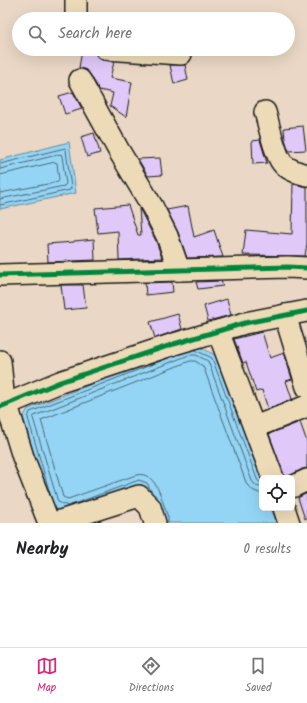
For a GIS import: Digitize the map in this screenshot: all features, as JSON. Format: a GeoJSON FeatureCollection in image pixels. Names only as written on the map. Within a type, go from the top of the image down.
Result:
{"type":"FeatureCollection","features":[{"type":"Feature","properties":{"kind":"street"},"geometry":{"type":"LineString","coordinates":[[76,0],[76,12]]}},
{"type":"Feature","properties":{"kind":"street"},"geometry":{"type":"LineString","coordinates":[[80,80],[118,151],[153,208],[167,236],[179,270]]}},
{"type":"Feature","properties":{"kind":"street"},"geometry":{"type":"LineString","coordinates":[[265,112],[277,152],[283,164],[295,172],[307,175]]}},
{"type":"Feature","properties":{"kind":"street"},"geometry":{"type":"LineString","coordinates":[[0,275],[288,267],[307,268]]}},
{"type":"Feature","properties":{"kind":"street"},"geometry":{"type":"LineString","coordinates":[[3,406],[60,382],[218,331],[245,323],[307,311]]}},
{"type":"Feature","properties":{"kind":"street"},"geometry":{"type":"LineString","coordinates":[[285,315],[307,388]]}},
{"type":"Feature","properties":{"kind":"street"},"geometry":{"type":"LineString","coordinates":[[218,331],[272,475]]}},
{"type":"Feature","properties":{"kind":"street"},"geometry":{"type":"LineString","coordinates":[[0,361],[3,406],[49,523]]}},
{"type":"Feature","properties":{"kind":"street"},"geometry":{"type":"LineString","coordinates":[[255,427],[307,406]]}},
{"type":"Feature","properties":{"kind":"street"},"geometry":{"type":"LineString","coordinates":[[295,486],[307,480]]}},
{"type":"Feature","properties":{"kind":"street"},"geometry":{"type":"LineString","coordinates":[[54,523],[139,496],[150,507],[155,523]]}},
{"type":"Feature","properties":{"kind":"street"},"geometry":{"type":"LineString","coordinates":[[285,511],[289,523]]}},
{"type":"Feature","properties":{"kind":"water"},"geometry":{"type":"Polygon","coordinates":[[[69,142],[76,193],[0,209],[0,160],[69,142]]]}},
{"type":"Feature","properties":{"kind":"water"},"geometry":{"type":"Polygon","coordinates":[[[188,346],[198,346],[215,355],[259,475],[259,511],[272,511],[277,523],[154,523],[141,489],[68,516],[50,508],[23,417],[28,409],[188,346]]]}},
{"type":"Feature","properties":{"kind":"building"},"geometry":{"type":"Polygon","coordinates":[[[81,56],[98,56],[100,59],[114,62],[110,78],[132,82],[126,117],[110,106],[113,93],[99,90],[90,74],[86,70],[79,68],[81,56]]]}},
{"type":"Feature","properties":{"kind":"building"},"geometry":{"type":"Polygon","coordinates":[[[170,65],[185,65],[188,80],[174,84],[170,65]]]}},
{"type":"Feature","properties":{"kind":"building"},"geometry":{"type":"Polygon","coordinates":[[[73,92],[82,109],[65,114],[59,96],[73,92]]]}},
{"type":"Feature","properties":{"kind":"building"},"geometry":{"type":"Polygon","coordinates":[[[303,126],[306,150],[289,151],[285,139],[284,128],[303,126]]]}},
{"type":"Feature","properties":{"kind":"building"},"geometry":{"type":"Polygon","coordinates":[[[94,133],[100,153],[87,157],[81,137],[94,133]]]}},
{"type":"Feature","properties":{"kind":"building"},"geometry":{"type":"Polygon","coordinates":[[[260,140],[267,163],[253,164],[252,141],[260,140]]]}},
{"type":"Feature","properties":{"kind":"building"},"geometry":{"type":"Polygon","coordinates":[[[160,158],[162,175],[148,176],[138,159],[160,158]]]}},
{"type":"Feature","properties":{"kind":"building"},"geometry":{"type":"Polygon","coordinates":[[[293,184],[307,187],[307,243],[305,256],[243,255],[246,230],[292,234],[293,184]]]}},
{"type":"Feature","properties":{"kind":"building"},"geometry":{"type":"Polygon","coordinates":[[[128,205],[138,235],[141,235],[139,208],[156,241],[162,258],[119,260],[118,231],[98,233],[95,208],[128,205]]]}},
{"type":"Feature","properties":{"kind":"building"},"geometry":{"type":"Polygon","coordinates":[[[188,206],[194,237],[214,230],[223,257],[187,258],[178,232],[167,210],[188,206]]]}},
{"type":"Feature","properties":{"kind":"building"},"geometry":{"type":"Polygon","coordinates":[[[94,239],[95,260],[48,262],[47,244],[94,239]]]}},
{"type":"Feature","properties":{"kind":"building"},"geometry":{"type":"Polygon","coordinates":[[[221,281],[223,286],[198,289],[196,282],[221,281]]]}},
{"type":"Feature","properties":{"kind":"building"},"geometry":{"type":"Polygon","coordinates":[[[172,282],[173,292],[146,295],[145,283],[172,282]]]}},
{"type":"Feature","properties":{"kind":"building"},"geometry":{"type":"Polygon","coordinates":[[[61,285],[83,285],[86,308],[64,310],[61,285]]]}},
{"type":"Feature","properties":{"kind":"building"},"geometry":{"type":"Polygon","coordinates":[[[227,299],[231,315],[208,321],[204,306],[227,299]]]}},
{"type":"Feature","properties":{"kind":"building"},"geometry":{"type":"Polygon","coordinates":[[[178,314],[182,329],[155,338],[150,322],[178,314]]]}},
{"type":"Feature","properties":{"kind":"building"},"geometry":{"type":"Polygon","coordinates":[[[262,332],[270,358],[284,353],[292,379],[286,381],[292,399],[268,409],[262,390],[256,392],[246,362],[243,363],[234,339],[262,332]]]}},
{"type":"Feature","properties":{"kind":"building"},"geometry":{"type":"Polygon","coordinates":[[[300,422],[307,442],[307,468],[291,475],[284,475],[269,434],[300,422]]]}},
{"type":"Feature","properties":{"kind":"building"},"geometry":{"type":"Polygon","coordinates":[[[307,493],[307,518],[305,519],[298,498],[307,493]]]}},
{"type":"Feature","properties":{"kind":"cycle path"},"geometry":{"type":"LineString","coordinates":[[0,275],[288,267],[307,268]]}},
{"type":"Feature","properties":{"kind":"cycle path"},"geometry":{"type":"LineString","coordinates":[[0,407],[60,382],[174,344],[245,323],[307,311]]}}]}
